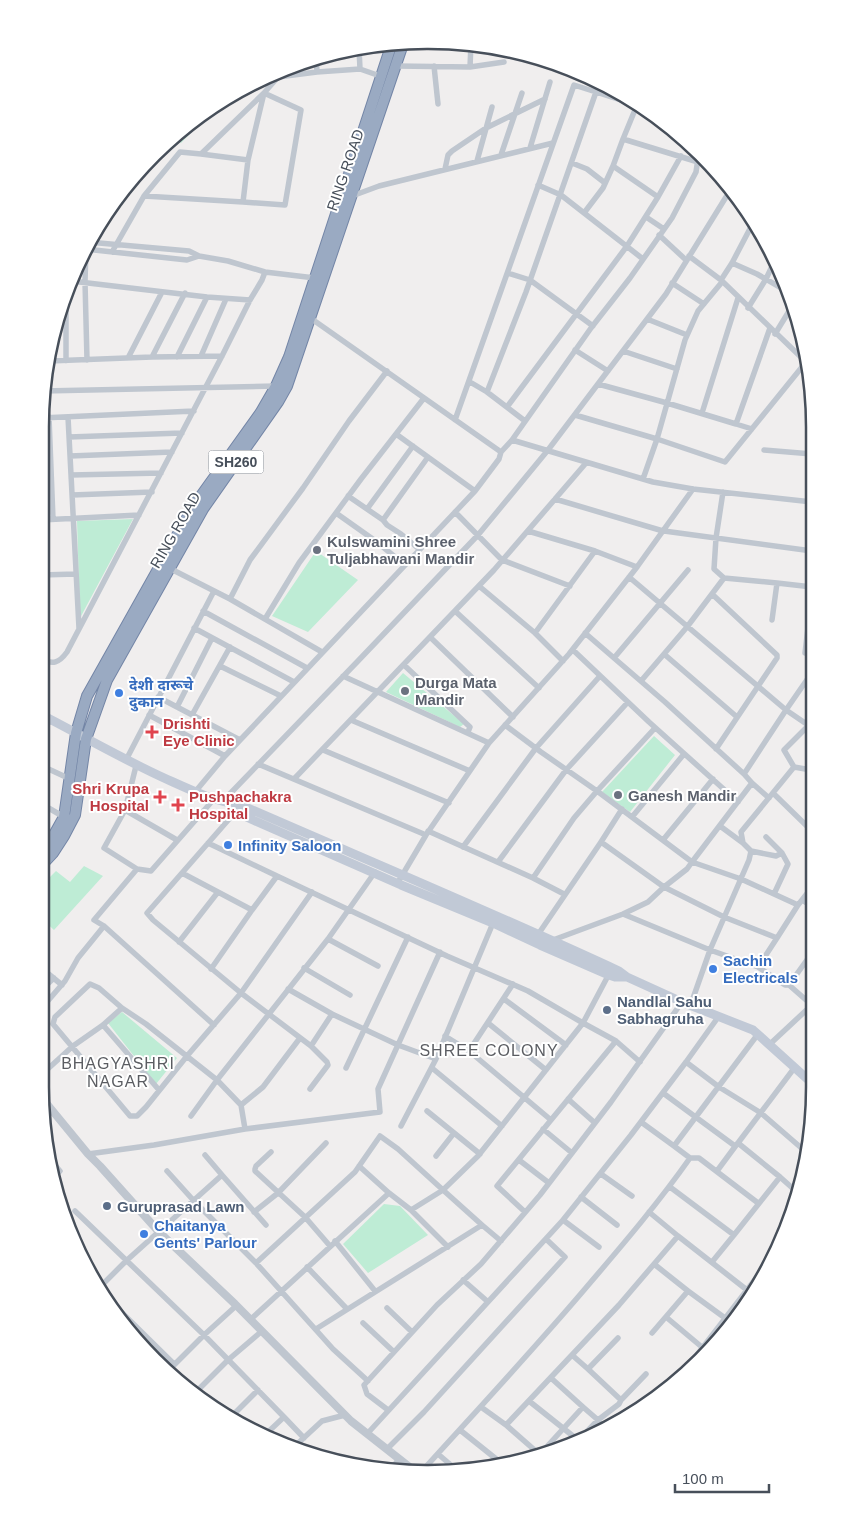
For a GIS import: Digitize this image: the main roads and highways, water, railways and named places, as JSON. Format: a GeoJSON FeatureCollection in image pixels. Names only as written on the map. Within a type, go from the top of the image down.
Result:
{"type":"FeatureCollection","features":[{"type":"Feature","properties":{"kind":"highway","name":"RING ROAD"},"geometry":{"type":"LineString","coordinates":[[49,843],[64,817],[76,733],[87,696],[193,507],[276,386],[307,316],[352,196],[401,50]]}},
{"type":"Feature","properties":{"kind":"highway","name":"RING ROAD"},"geometry":{"type":"LineString","coordinates":[[49,857],[64,836],[75,815],[86,739],[107,680],[203,509],[278,402],[287,386],[307,316],[315,278],[389,51]]}},
{"type":"Feature","properties":{"kind":"main road"},"geometry":{"type":"LineString","coordinates":[[49,718],[136,766],[195,792],[239,808],[276,831],[377,869],[493,923],[536,938],[554,940],[611,971],[615,977],[627,977],[753,1030],[806,1078]]}},
{"type":"Feature","properties":{"kind":"main road"},"geometry":{"type":"LineString","coordinates":[[399,880],[611,971]]}},
{"type":"Feature","properties":{"kind":"place","name":"Kulswamini Shree Tuljabhawani Mandir"},"geometry":{"type":"Point","coordinates":[317,550]}},
{"type":"Feature","properties":{"kind":"place","name":"Durga Mata Mandir"},"geometry":{"type":"Point","coordinates":[405,691]}},
{"type":"Feature","properties":{"kind":"place","name":"देशी दारूचे दुकान"},"geometry":{"type":"Point","coordinates":[119,693]}},
{"type":"Feature","properties":{"kind":"place","name":"Drishti Eye Clinic"},"geometry":{"type":"Point","coordinates":[152,732]}},
{"type":"Feature","properties":{"kind":"place","name":"Ganesh Mandir"},"geometry":{"type":"Point","coordinates":[618,795]}},
{"type":"Feature","properties":{"kind":"place","name":"Shri Krupa Hospital"},"geometry":{"type":"Point","coordinates":[160,797]}},
{"type":"Feature","properties":{"kind":"place","name":"Pushpachakra Hospital"},"geometry":{"type":"Point","coordinates":[178,805]}},
{"type":"Feature","properties":{"kind":"place","name":"Infinity Saloon"},"geometry":{"type":"Point","coordinates":[228,845]}},
{"type":"Feature","properties":{"kind":"place","name":"Sachin Electricals"},"geometry":{"type":"Point","coordinates":[713,969]}},
{"type":"Feature","properties":{"kind":"place","name":"Nandlal Sahu Sabhagruha"},"geometry":{"type":"Point","coordinates":[607,1010]}},
{"type":"Feature","properties":{"kind":"place","name":"Guruprasad Lawn"},"geometry":{"type":"Point","coordinates":[107,1206]}},
{"type":"Feature","properties":{"kind":"place","name":"Chaitanya Gents' Parlour"},"geometry":{"type":"Point","coordinates":[144,1234]}},
{"type":"Feature","properties":{"kind":"district","name":"SHREE COLONY"},"geometry":{"type":"Point","coordinates":[489,1050]}},
{"type":"Feature","properties":{"kind":"district","name":"BHAGYASHRI NAGAR"},"geometry":{"type":"Point","coordinates":[118,1072]}}]}
